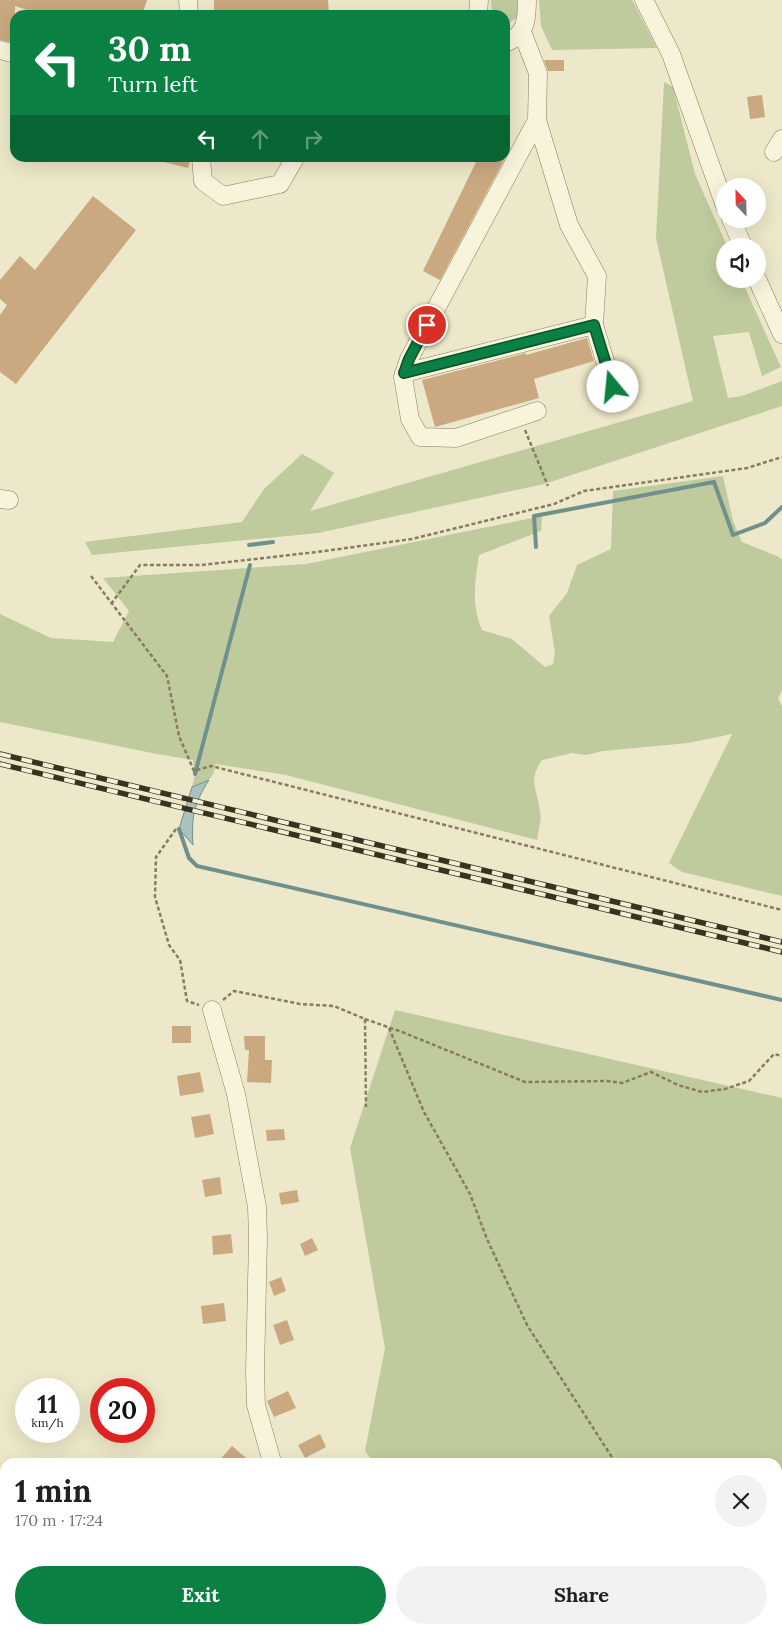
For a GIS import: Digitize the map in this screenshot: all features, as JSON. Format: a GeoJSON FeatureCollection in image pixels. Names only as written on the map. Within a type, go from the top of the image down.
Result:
{"type":"FeatureCollection","features":[{"type":"Feature","properties":{"kind":"street"},"geometry":{"type":"LineString","coordinates":[[527,0],[527,16],[522,32],[538,72],[537,120],[569,225],[597,276],[594,325],[613,387]]}},
{"type":"Feature","properties":{"kind":"street"},"geometry":{"type":"LineString","coordinates":[[644,0],[671,54],[716,181]]}},
{"type":"Feature","properties":{"kind":"street"},"geometry":{"type":"LineString","coordinates":[[510,40],[522,32]]}},
{"type":"Feature","properties":{"kind":"street"},"geometry":{"type":"LineString","coordinates":[[537,120],[409,359],[403,377],[410,419],[420,437],[456,438],[537,411]]}},
{"type":"Feature","properties":{"kind":"street"},"geometry":{"type":"LineString","coordinates":[[201,162],[203,180],[223,196],[280,184],[293,162]]}},
{"type":"Feature","properties":{"kind":"street"},"geometry":{"type":"LineString","coordinates":[[761,288],[782,334]]}},
{"type":"Feature","properties":{"kind":"street"},"geometry":{"type":"LineString","coordinates":[[404,373],[594,325]]}},
{"type":"Feature","properties":{"kind":"street"},"geometry":{"type":"LineString","coordinates":[[212,1010],[236,1094],[257,1207],[256,1406],[271,1458]]}},
{"type":"Feature","properties":{"kind":"path"},"geometry":{"type":"LineString","coordinates":[[518,418],[531,442],[548,486]]}},
{"type":"Feature","properties":{"kind":"path"},"geometry":{"type":"LineString","coordinates":[[111,604],[140,566],[202,565],[412,539],[554,504],[584,491],[747,468],[782,457]]}},
{"type":"Feature","properties":{"kind":"path"},"geometry":{"type":"LineString","coordinates":[[91,576],[167,676],[179,736],[194,772],[211,766],[782,910]]}},
{"type":"Feature","properties":{"kind":"path"},"geometry":{"type":"LineString","coordinates":[[176,829],[156,857],[155,897],[169,945],[180,960],[186,1001],[212,1010],[234,991],[300,1004],[334,1006],[524,1082],[607,1081],[622,1083],[651,1072],[678,1085],[702,1092],[725,1089],[749,1081],[774,1054],[782,1056]]}},
{"type":"Feature","properties":{"kind":"path"},"geometry":{"type":"LineString","coordinates":[[365,1019],[366,1107]]}},
{"type":"Feature","properties":{"kind":"path"},"geometry":{"type":"LineString","coordinates":[[389,1028],[424,1112],[470,1194],[487,1239],[527,1325],[612,1458]]}},
{"type":"Feature","properties":{"kind":"green space"},"geometry":{"type":"Polygon","coordinates":[[[491,0],[517,0],[517,18],[510,22],[510,10],[492,10],[491,0]]]}},
{"type":"Feature","properties":{"kind":"green space"},"geometry":{"type":"Polygon","coordinates":[[[539,0],[632,0],[657,48],[552,50],[541,26],[539,0]]]}},
{"type":"Feature","properties":{"kind":"green space"},"geometry":{"type":"Polygon","coordinates":[[[664,82],[673,87],[695,174],[716,221],[716,228],[719,228],[723,238],[716,238],[716,288],[745,288],[781,367],[762,376],[749,332],[713,336],[728,398],[742,396],[782,381],[782,406],[544,484],[318,533],[92,555],[85,542],[242,522],[264,489],[302,454],[334,473],[310,511],[693,401],[656,238],[664,82]]]}},
{"type":"Feature","properties":{"kind":"green space"},"geometry":{"type":"Polygon","coordinates":[[[723,476],[733,521],[742,542],[779,557],[782,560],[782,690],[778,699],[782,706],[782,896],[682,872],[669,863],[732,734],[688,743],[603,751],[586,755],[572,753],[542,760],[534,780],[540,815],[537,840],[286,775],[215,764],[213,774],[208,780],[192,787],[195,774],[193,760],[0,722],[0,614],[51,638],[113,642],[129,611],[103,578],[306,564],[542,516],[541,531],[479,555],[475,602],[482,630],[512,639],[545,667],[553,664],[555,653],[549,616],[567,593],[577,565],[611,549],[613,491],[723,476]]]}},
{"type":"Feature","properties":{"kind":"green space"},"geometry":{"type":"Polygon","coordinates":[[[395,1010],[782,1098],[782,1458],[370,1458],[365,1451],[385,1348],[350,1148],[395,1010]]]}},
{"type":"Feature","properties":{"kind":"water"},"geometry":{"type":"Polygon","coordinates":[[[209,780],[200,796],[193,819],[193,845],[179,829],[192,787],[209,780]]]}},
{"type":"Feature","properties":{"kind":"building"},"geometry":{"type":"Polygon","coordinates":[[[0,0],[147,0],[144,10],[27,10],[15,6],[15,10],[10,10],[10,42],[0,40],[0,0]]]}},
{"type":"Feature","properties":{"kind":"building"},"geometry":{"type":"Polygon","coordinates":[[[214,0],[328,0],[329,10],[214,10],[214,0]]]}},
{"type":"Feature","properties":{"kind":"building"},"geometry":{"type":"Polygon","coordinates":[[[544,60],[564,60],[564,71],[548,71],[544,60]]]}},
{"type":"Feature","properties":{"kind":"building"},"geometry":{"type":"Polygon","coordinates":[[[762,95],[765,117],[750,119],[747,97],[762,95]]]}},
{"type":"Feature","properties":{"kind":"building"},"geometry":{"type":"Polygon","coordinates":[[[164,162],[190,162],[188,168],[164,162]]]}},
{"type":"Feature","properties":{"kind":"building"},"geometry":{"type":"Polygon","coordinates":[[[476,162],[503,162],[440,280],[423,271],[476,162]]]}},
{"type":"Feature","properties":{"kind":"building"},"geometry":{"type":"Polygon","coordinates":[[[93,196],[136,230],[16,384],[0,372],[0,315],[7,305],[0,299],[0,280],[20,256],[35,270],[93,196]]]}},
{"type":"Feature","properties":{"kind":"building"},"geometry":{"type":"Polygon","coordinates":[[[587,338],[594,361],[534,379],[539,398],[435,427],[422,380],[587,338]]]}},
{"type":"Feature","properties":{"kind":"building"},"geometry":{"type":"Polygon","coordinates":[[[172,1026],[191,1026],[191,1043],[172,1043],[172,1026]]]}},
{"type":"Feature","properties":{"kind":"building"},"geometry":{"type":"Polygon","coordinates":[[[244,1036],[265,1036],[265,1060],[272,1060],[271,1083],[247,1082],[249,1050],[245,1050],[244,1036]]]}},
{"type":"Feature","properties":{"kind":"building"},"geometry":{"type":"Polygon","coordinates":[[[200,1072],[204,1092],[180,1096],[177,1076],[200,1072]]]}},
{"type":"Feature","properties":{"kind":"building"},"geometry":{"type":"Polygon","coordinates":[[[210,1114],[214,1134],[195,1138],[191,1117],[210,1114]]]}},
{"type":"Feature","properties":{"kind":"building"},"geometry":{"type":"Polygon","coordinates":[[[284,1129],[285,1140],[267,1141],[266,1130],[284,1129]]]}},
{"type":"Feature","properties":{"kind":"building"},"geometry":{"type":"Polygon","coordinates":[[[220,1177],[222,1194],[205,1197],[202,1180],[220,1177]]]}},
{"type":"Feature","properties":{"kind":"building"},"geometry":{"type":"Polygon","coordinates":[[[297,1190],[299,1202],[281,1205],[279,1193],[297,1190]]]}},
{"type":"Feature","properties":{"kind":"building"},"geometry":{"type":"Polygon","coordinates":[[[231,1234],[233,1253],[213,1255],[212,1236],[231,1234]]]}},
{"type":"Feature","properties":{"kind":"building"},"geometry":{"type":"Polygon","coordinates":[[[312,1238],[318,1250],[305,1256],[300,1244],[312,1238]]]}},
{"type":"Feature","properties":{"kind":"building"},"geometry":{"type":"Polygon","coordinates":[[[281,1277],[286,1291],[274,1296],[269,1282],[281,1277]]]}},
{"type":"Feature","properties":{"kind":"building"},"geometry":{"type":"Polygon","coordinates":[[[224,1303],[226,1321],[203,1324],[201,1306],[224,1303]]]}},
{"type":"Feature","properties":{"kind":"building"},"geometry":{"type":"Polygon","coordinates":[[[287,1320],[294,1340],[280,1345],[273,1325],[287,1320]]]}},
{"type":"Feature","properties":{"kind":"building"},"geometry":{"type":"Polygon","coordinates":[[[288,1391],[296,1408],[274,1417],[267,1401],[288,1391]]]}},
{"type":"Feature","properties":{"kind":"building"},"geometry":{"type":"Polygon","coordinates":[[[320,1434],[326,1447],[305,1458],[298,1445],[320,1434]]]}},
{"type":"Feature","properties":{"kind":"building"},"geometry":{"type":"Polygon","coordinates":[[[232,1446],[246,1458],[222,1458],[232,1446]]]}},
{"type":"Feature","properties":{"kind":"waterway"},"geometry":{"type":"LineString","coordinates":[[536,547],[534,516],[714,482],[733,535],[765,523],[782,507]]}},
{"type":"Feature","properties":{"kind":"waterway"},"geometry":{"type":"LineString","coordinates":[[249,545],[273,542]]}},
{"type":"Feature","properties":{"kind":"waterway"},"geometry":{"type":"LineString","coordinates":[[195,774],[250,565]]}},
{"type":"Feature","properties":{"kind":"waterway"},"geometry":{"type":"LineString","coordinates":[[179,829],[189,858],[197,866],[782,1000]]}},
{"type":"Feature","properties":{"kind":"railway"},"geometry":{"type":"LineString","coordinates":[[0,754],[782,942]]}},
{"type":"Feature","properties":{"kind":"railway"},"geometry":{"type":"LineString","coordinates":[[0,764],[782,952]]}},
{"type":"Feature","properties":{"kind":"route"},"geometry":{"type":"LineString","coordinates":[[427,325],[409,359],[404,373],[594,325],[613,387]]}}]}
